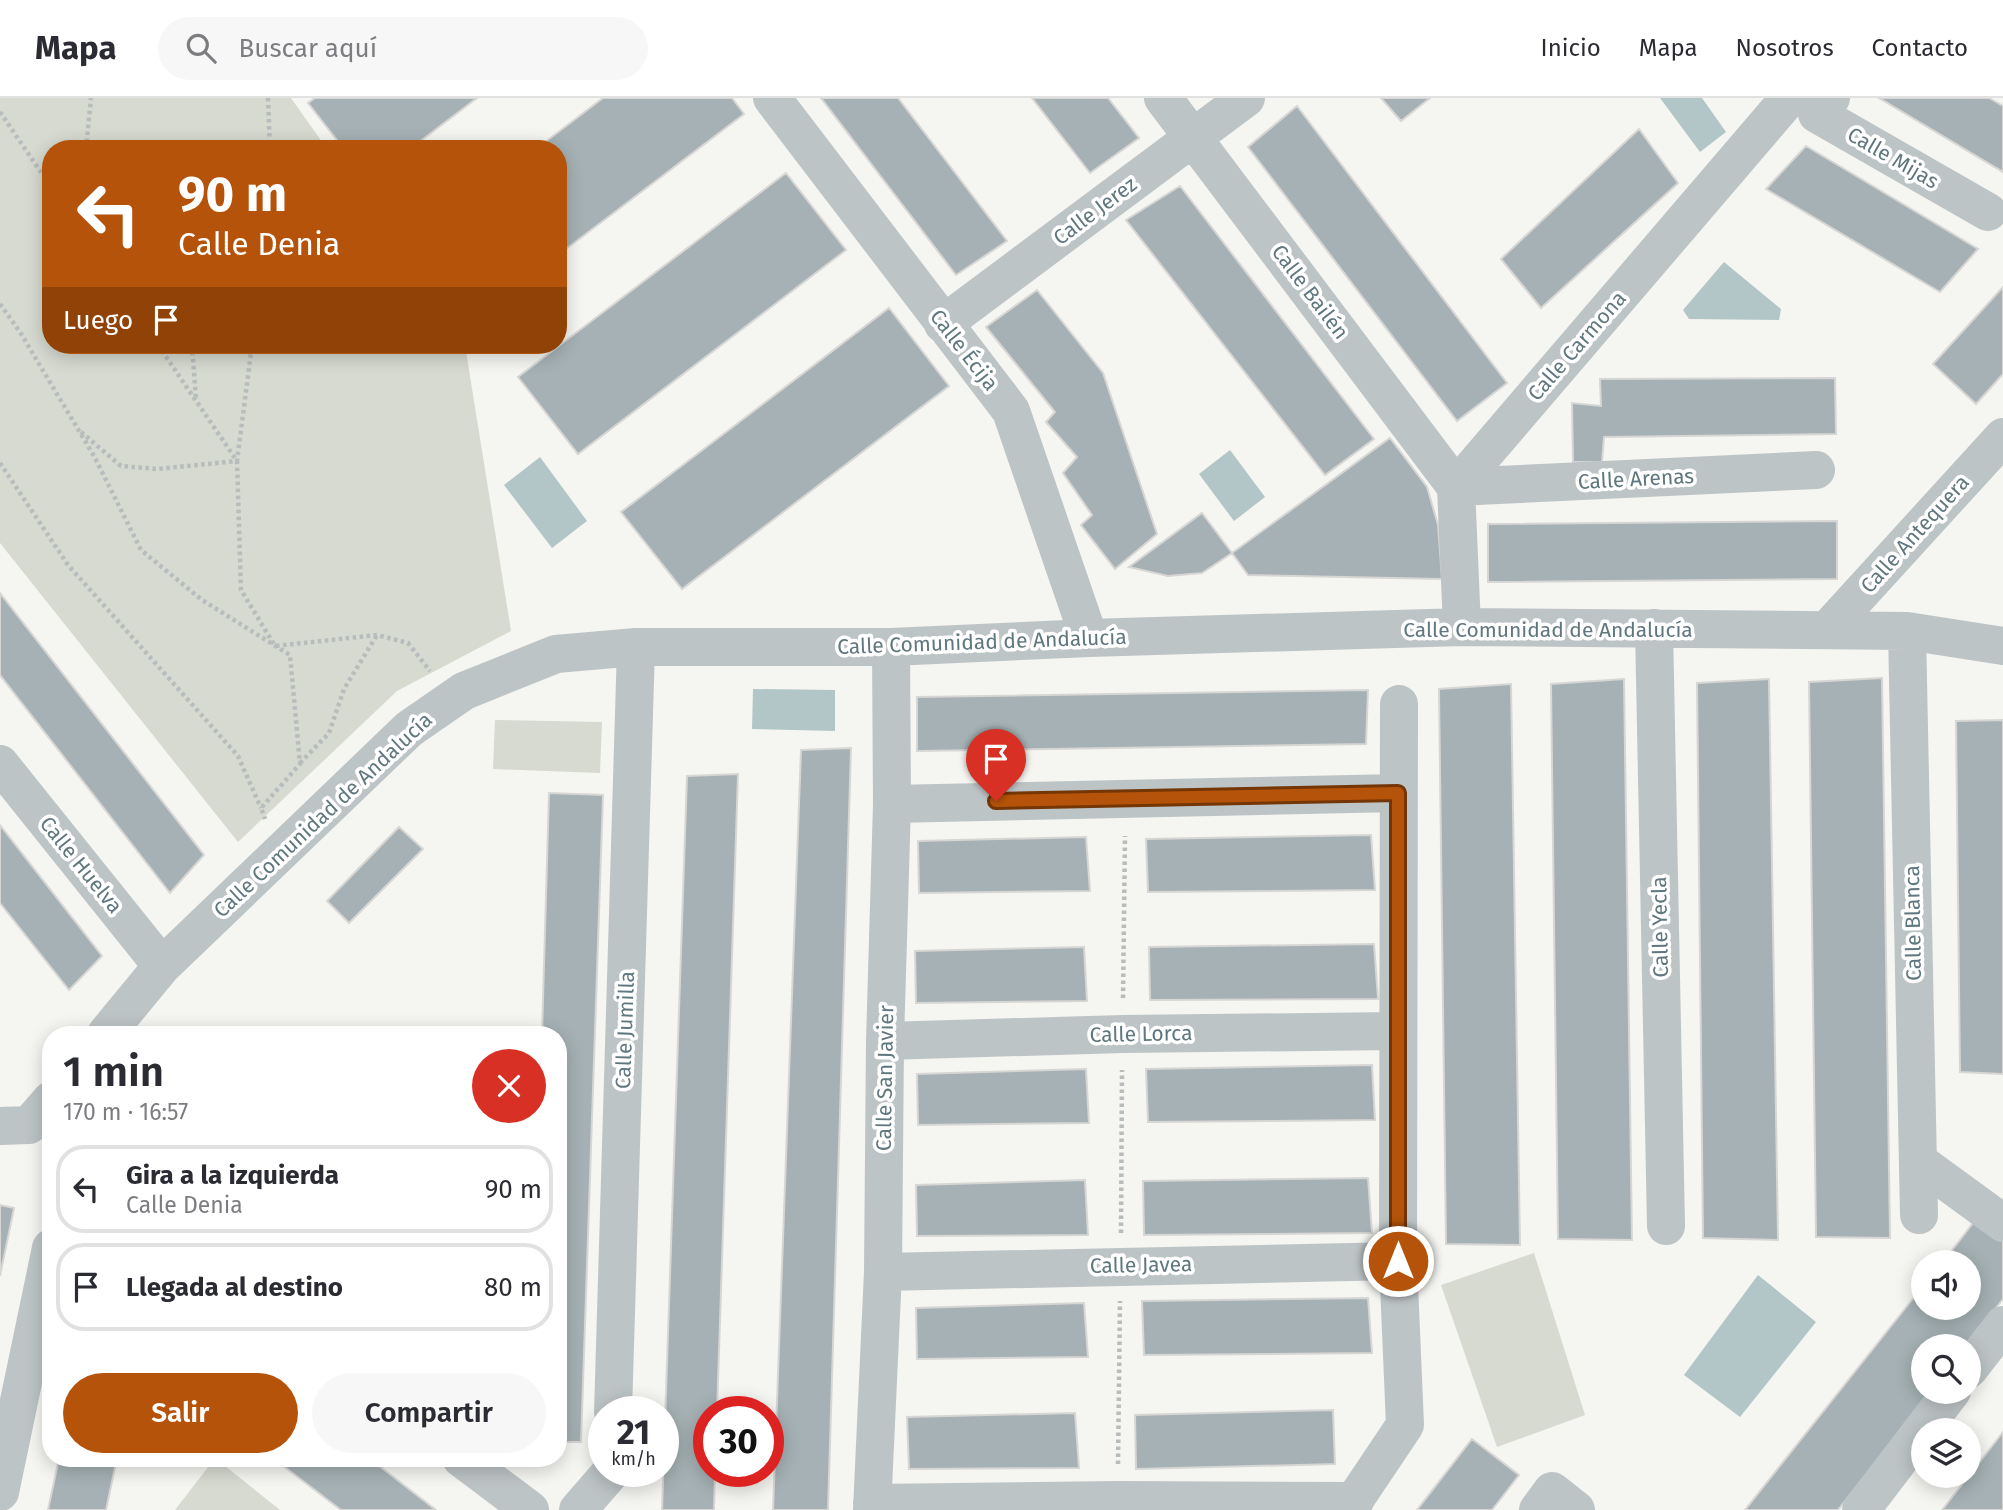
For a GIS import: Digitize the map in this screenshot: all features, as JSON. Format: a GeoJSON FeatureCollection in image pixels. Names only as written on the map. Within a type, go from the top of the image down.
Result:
{"type":"FeatureCollection","features":[{"type":"Feature","properties":{"kind":"street","name":"Calle Écija"},"geometry":{"type":"LineString","coordinates":[[772,98],[1011,411],[1089,638]]}},
{"type":"Feature","properties":{"kind":"street","name":"Calle Bailén"},"geometry":{"type":"LineString","coordinates":[[1163,98],[1456,487]]}},
{"type":"Feature","properties":{"kind":"street","name":"Calle Jerez"},"geometry":{"type":"LineString","coordinates":[[943,324],[1246,98]]}},
{"type":"Feature","properties":{"kind":"street","name":"Calle Carmona"},"geometry":{"type":"LineString","coordinates":[[1456,487],[1789,98]]}},
{"type":"Feature","properties":{"kind":"street","name":"Calle Mijas"},"geometry":{"type":"LineString","coordinates":[[1831,98],[1817,114],[1988,212]]}},
{"type":"Feature","properties":{"kind":"street","name":"Calle Antequera"},"geometry":{"type":"LineString","coordinates":[[1827,630],[2003,437]]}},
{"type":"Feature","properties":{"kind":"street","name":"Calle Arenas"},"geometry":{"type":"LineString","coordinates":[[1456,487],[1816,470]]}},
{"type":"Feature","properties":{"kind":"street"},"geometry":{"type":"LineString","coordinates":[[1456,487],[1462,627]]}},
{"type":"Feature","properties":{"kind":"street","name":"Calle Comunidad de Andalucía"},"geometry":{"type":"LineString","coordinates":[[113,1026],[162,966],[409,729],[464,691],[556,654],[636,647],[891,647],[1462,627],[1908,631],[2003,646]]}},
{"type":"Feature","properties":{"kind":"street","name":"Calle Yecla"},"geometry":{"type":"LineString","coordinates":[[1654,628],[1666,1226]]}},
{"type":"Feature","properties":{"kind":"street","name":"Calle Blanca"},"geometry":{"type":"LineString","coordinates":[[1908,631],[1919,1215]]}},
{"type":"Feature","properties":{"kind":"street","name":"Calle Jumilla"},"geometry":{"type":"LineString","coordinates":[[613,1396],[636,647]]}},
{"type":"Feature","properties":{"kind":"street","name":"Calle San Javier"},"geometry":{"type":"LineString","coordinates":[[872,1506],[883,1272],[885,1041],[892,804],[891,647]]}},
{"type":"Feature","properties":{"kind":"street"},"geometry":{"type":"LineString","coordinates":[[872,1506],[1118,1500],[1352,1505],[1405,1425],[1398,1261],[1399,704]]}},
{"type":"Feature","properties":{"kind":"street","name":"Calle Huelva"},"geometry":{"type":"LineString","coordinates":[[0,764],[162,966]]}},
{"type":"Feature","properties":{"kind":"street"},"geometry":{"type":"LineString","coordinates":[[892,804],[1398,793]]}},
{"type":"Feature","properties":{"kind":"street","name":"Calle Lorca"},"geometry":{"type":"LineString","coordinates":[[885,1041],[1123,1034],[1398,1031]]}},
{"type":"Feature","properties":{"kind":"street"},"geometry":{"type":"LineString","coordinates":[[1918,1161],[2003,1223]]}},
{"type":"Feature","properties":{"kind":"street","name":"Calle Javea"},"geometry":{"type":"LineString","coordinates":[[883,1272],[1398,1261]]}},
{"type":"Feature","properties":{"kind":"street"},"geometry":{"type":"LineString","coordinates":[[0,1492],[42,1291]]}},
{"type":"Feature","properties":{"kind":"street"},"geometry":{"type":"LineString","coordinates":[[1981,1354],[2003,1325]]}},
{"type":"Feature","properties":{"kind":"street"},"geometry":{"type":"LineString","coordinates":[[1861,1510],[1942,1404]]}},
{"type":"Feature","properties":{"kind":"street"},"geometry":{"type":"LineString","coordinates":[[473,1467],[530,1510]]}},
{"type":"Feature","properties":{"kind":"street"},"geometry":{"type":"LineString","coordinates":[[578,1510],[598,1487]]}},
{"type":"Feature","properties":{"kind":"street"},"geometry":{"type":"LineString","coordinates":[[1538,1510],[1552,1492],[1576,1510]]}},
{"type":"Feature","properties":{"kind":"path"},"geometry":{"type":"LineString","coordinates":[[87,140],[91,98]]}},
{"type":"Feature","properties":{"kind":"path"},"geometry":{"type":"LineString","coordinates":[[268,98],[270,140]]}},
{"type":"Feature","properties":{"kind":"path"},"geometry":{"type":"LineString","coordinates":[[0,112],[42,174]]}},
{"type":"Feature","properties":{"kind":"path"},"geometry":{"type":"LineString","coordinates":[[0,304],[94,456],[141,550],[201,600],[290,655],[300,764]]}},
{"type":"Feature","properties":{"kind":"path"},"geometry":{"type":"LineString","coordinates":[[164,354],[237,461]]}},
{"type":"Feature","properties":{"kind":"path"},"geometry":{"type":"LineString","coordinates":[[193,354],[196,400]]}},
{"type":"Feature","properties":{"kind":"path"},"geometry":{"type":"LineString","coordinates":[[251,354],[237,461],[241,590],[275,646]]}},
{"type":"Feature","properties":{"kind":"path"},"geometry":{"type":"LineString","coordinates":[[78,429],[121,466],[157,469],[237,461]]}},
{"type":"Feature","properties":{"kind":"path"},"geometry":{"type":"LineString","coordinates":[[0,463],[68,565],[238,757],[279,853]]}},
{"type":"Feature","properties":{"kind":"path"},"geometry":{"type":"LineString","coordinates":[[275,646],[377,635],[408,643],[429,670],[464,691]]}},
{"type":"Feature","properties":{"kind":"path"},"geometry":{"type":"LineString","coordinates":[[261,807],[329,733],[344,689],[377,635]]}},
{"type":"Feature","properties":{"kind":"path"},"geometry":{"type":"LineString","coordinates":[[1118,1500],[1125,797]]}},
{"type":"Feature","properties":{"kind":"shaded area"},"geometry":{"type":"Polygon","coordinates":[[[0,98],[291,98],[321,140],[42,140],[42,354],[466,354],[511,631],[397,691],[238,842],[0,543],[0,98]]]}},
{"type":"Feature","properties":{"kind":"shaded area"},"geometry":{"type":"Polygon","coordinates":[[[1660,98],[1702,98],[1726,132],[1700,152],[1660,98]]]}},
{"type":"Feature","properties":{"kind":"shaded area"},"geometry":{"type":"Polygon","coordinates":[[[1724,262],[1781,309],[1779,320],[1689,319],[1683,310],[1724,262]]]}},
{"type":"Feature","properties":{"kind":"shaded area"},"geometry":{"type":"Polygon","coordinates":[[[1230,450],[1265,497],[1234,521],[1199,474],[1230,450]]]}},
{"type":"Feature","properties":{"kind":"shaded area"},"geometry":{"type":"Polygon","coordinates":[[[540,457],[587,521],[552,548],[504,485],[540,457]]]}},
{"type":"Feature","properties":{"kind":"shaded area"},"geometry":{"type":"Polygon","coordinates":[[[753,689],[835,690],[835,731],[752,729],[753,689]]]}},
{"type":"Feature","properties":{"kind":"shaded area"},"geometry":{"type":"Polygon","coordinates":[[[495,720],[602,722],[600,773],[493,769],[495,720]]]}},
{"type":"Feature","properties":{"kind":"shaded area"},"geometry":{"type":"Polygon","coordinates":[[[1534,1253],[1585,1415],[1497,1447],[1441,1285],[1534,1253]]]}},
{"type":"Feature","properties":{"kind":"shaded area"},"geometry":{"type":"Polygon","coordinates":[[[1758,1275],[1816,1322],[1740,1417],[1684,1375],[1758,1275]]]}},
{"type":"Feature","properties":{"kind":"shaded area"},"geometry":{"type":"Polygon","coordinates":[[[208,1467],[226,1467],[280,1510],[175,1510],[208,1467]]]}},
{"type":"Feature","properties":{"kind":"building"},"geometry":{"type":"Polygon","coordinates":[[[315,98],[477,98],[422,140],[337,140],[308,103],[315,98]]]}},
{"type":"Feature","properties":{"kind":"building"},"geometry":{"type":"Polygon","coordinates":[[[603,98],[732,98],[744,114],[567,248],[567,140],[548,140],[603,98]]]}},
{"type":"Feature","properties":{"kind":"building"},"geometry":{"type":"Polygon","coordinates":[[[821,98],[898,98],[1007,241],[956,275],[821,98]]]}},
{"type":"Feature","properties":{"kind":"building"},"geometry":{"type":"Polygon","coordinates":[[[1032,98],[1108,98],[1139,138],[1090,173],[1032,98]]]}},
{"type":"Feature","properties":{"kind":"building"},"geometry":{"type":"Polygon","coordinates":[[[1381,98],[1430,98],[1401,121],[1381,98]]]}},
{"type":"Feature","properties":{"kind":"building"},"geometry":{"type":"Polygon","coordinates":[[[1879,98],[1989,98],[2003,106],[2003,172],[1879,98]]]}},
{"type":"Feature","properties":{"kind":"building"},"geometry":{"type":"Polygon","coordinates":[[[1297,106],[1507,383],[1457,421],[1248,147],[1297,106]]]}},
{"type":"Feature","properties":{"kind":"building"},"geometry":{"type":"Polygon","coordinates":[[[1639,129],[1678,183],[1541,308],[1501,259],[1639,129]]]}},
{"type":"Feature","properties":{"kind":"building"},"geometry":{"type":"Polygon","coordinates":[[[1806,146],[1978,249],[1940,292],[1766,189],[1806,146]]]}},
{"type":"Feature","properties":{"kind":"building"},"geometry":{"type":"Polygon","coordinates":[[[786,173],[846,250],[578,454],[518,377],[548,354],[567,354],[567,340],[786,173]]]}},
{"type":"Feature","properties":{"kind":"building"},"geometry":{"type":"Polygon","coordinates":[[[1180,186],[1374,439],[1325,475],[1126,220],[1180,186]]]}},
{"type":"Feature","properties":{"kind":"building"},"geometry":{"type":"Polygon","coordinates":[[[2003,287],[2003,374],[1976,404],[1933,364],[2003,287]]]}},
{"type":"Feature","properties":{"kind":"building"},"geometry":{"type":"Polygon","coordinates":[[[1037,290],[1103,373],[1157,534],[1115,569],[1081,525],[1092,515],[1063,473],[1077,457],[1046,422],[1055,412],[986,327],[1037,290]]]}},
{"type":"Feature","properties":{"kind":"building"},"geometry":{"type":"Polygon","coordinates":[[[889,308],[949,386],[682,589],[621,512],[889,308]]]}},
{"type":"Feature","properties":{"kind":"building"},"geometry":{"type":"Polygon","coordinates":[[[1835,378],[1836,434],[1604,437],[1602,462],[1573,462],[1572,403],[1601,406],[1600,379],[1835,378]]]}},
{"type":"Feature","properties":{"kind":"building"},"geometry":{"type":"Polygon","coordinates":[[[1390,438],[1427,487],[1438,525],[1442,579],[1248,575],[1232,553],[1390,438]]]}},
{"type":"Feature","properties":{"kind":"building"},"geometry":{"type":"Polygon","coordinates":[[[1202,513],[1232,553],[1202,573],[1168,576],[1129,567],[1202,513]]]}},
{"type":"Feature","properties":{"kind":"building"},"geometry":{"type":"Polygon","coordinates":[[[1837,521],[1837,579],[1488,582],[1488,524],[1837,521]]]}},
{"type":"Feature","properties":{"kind":"building"},"geometry":{"type":"Polygon","coordinates":[[[0,593],[204,855],[170,893],[0,675],[0,593]]]}},
{"type":"Feature","properties":{"kind":"building"},"geometry":{"type":"Polygon","coordinates":[[[1882,678],[1890,1238],[1816,1237],[1809,682],[1882,678]]]}},
{"type":"Feature","properties":{"kind":"building"},"geometry":{"type":"Polygon","coordinates":[[[1624,679],[1632,1240],[1558,1239],[1551,684],[1624,679]]]}},
{"type":"Feature","properties":{"kind":"building"},"geometry":{"type":"Polygon","coordinates":[[[1769,679],[1778,1240],[1703,1238],[1697,683],[1769,679]]]}},
{"type":"Feature","properties":{"kind":"building"},"geometry":{"type":"Polygon","coordinates":[[[1511,684],[1520,1245],[1446,1244],[1439,689],[1511,684]]]}},
{"type":"Feature","properties":{"kind":"building"},"geometry":{"type":"Polygon","coordinates":[[[1368,690],[1366,744],[917,751],[917,697],[1368,690]]]}},
{"type":"Feature","properties":{"kind":"building"},"geometry":{"type":"Polygon","coordinates":[[[2003,720],[2003,1074],[1960,1072],[1956,721],[2003,720]]]}},
{"type":"Feature","properties":{"kind":"building"},"geometry":{"type":"Polygon","coordinates":[[[851,748],[828,1510],[773,1510],[774,1487],[784,1487],[784,1396],[777,1396],[801,750],[851,748]]]}},
{"type":"Feature","properties":{"kind":"building"},"geometry":{"type":"Polygon","coordinates":[[[738,774],[718,1396],[693,1396],[693,1487],[715,1487],[714,1510],[662,1510],[663,1487],[679,1487],[679,1396],[666,1396],[687,776],[738,774]]]}},
{"type":"Feature","properties":{"kind":"building"},"geometry":{"type":"Polygon","coordinates":[[[549,793],[603,795],[581,1442],[567,1442],[567,1026],[542,1026],[549,793]]]}},
{"type":"Feature","properties":{"kind":"building"},"geometry":{"type":"Polygon","coordinates":[[[0,825],[102,956],[69,990],[0,903],[0,825]]]}},
{"type":"Feature","properties":{"kind":"building"},"geometry":{"type":"Polygon","coordinates":[[[399,827],[423,849],[349,923],[327,901],[399,827]]]}},
{"type":"Feature","properties":{"kind":"building"},"geometry":{"type":"Polygon","coordinates":[[[1371,835],[1375,890],[1148,892],[1146,839],[1371,835]]]}},
{"type":"Feature","properties":{"kind":"building"},"geometry":{"type":"Polygon","coordinates":[[[1086,837],[1090,891],[919,893],[918,841],[1086,837]]]}},
{"type":"Feature","properties":{"kind":"building"},"geometry":{"type":"Polygon","coordinates":[[[1374,944],[1378,999],[1150,1000],[1149,947],[1374,944]]]}},
{"type":"Feature","properties":{"kind":"building"},"geometry":{"type":"Polygon","coordinates":[[[1084,947],[1087,1001],[916,1003],[915,951],[1084,947]]]}},
{"type":"Feature","properties":{"kind":"building"},"geometry":{"type":"Polygon","coordinates":[[[1372,1065],[1375,1120],[1148,1122],[1146,1069],[1372,1065]]]}},
{"type":"Feature","properties":{"kind":"building"},"geometry":{"type":"Polygon","coordinates":[[[1086,1069],[1089,1123],[918,1125],[917,1074],[1086,1069]]]}},
{"type":"Feature","properties":{"kind":"building"},"geometry":{"type":"Polygon","coordinates":[[[1368,1178],[1372,1233],[1144,1235],[1143,1181],[1368,1178]]]}},
{"type":"Feature","properties":{"kind":"building"},"geometry":{"type":"Polygon","coordinates":[[[1085,1180],[1088,1235],[917,1236],[916,1185],[1085,1180]]]}},
{"type":"Feature","properties":{"kind":"building"},"geometry":{"type":"Polygon","coordinates":[[[0,1205],[14,1208],[0,1276],[0,1205]]]}},
{"type":"Feature","properties":{"kind":"building"},"geometry":{"type":"Polygon","coordinates":[[[1980,1214],[2003,1233],[2003,1299],[1975,1334],[1911,1334],[1911,1404],[1921,1404],[1838,1510],[1745,1510],[1911,1301],[1911,1320],[1981,1320],[1981,1250],[1952,1250],[1980,1214]]]}},
{"type":"Feature","properties":{"kind":"building"},"geometry":{"type":"Polygon","coordinates":[[[1368,1298],[1372,1353],[1144,1355],[1142,1301],[1368,1298]]]}},
{"type":"Feature","properties":{"kind":"building"},"geometry":{"type":"Polygon","coordinates":[[[1084,1303],[1088,1357],[917,1359],[916,1308],[1084,1303]]]}},
{"type":"Feature","properties":{"kind":"building"},"geometry":{"type":"Polygon","coordinates":[[[1333,1410],[1335,1464],[1136,1469],[1135,1415],[1333,1410]]]}},
{"type":"Feature","properties":{"kind":"building"},"geometry":{"type":"Polygon","coordinates":[[[1075,1413],[1079,1468],[909,1469],[907,1417],[1075,1413]]]}},
{"type":"Feature","properties":{"kind":"building"},"geometry":{"type":"Polygon","coordinates":[[[2003,1432],[2003,1510],[1942,1510],[1959,1488],[1981,1488],[1981,1460],[2003,1432]]]}},
{"type":"Feature","properties":{"kind":"building"},"geometry":{"type":"Polygon","coordinates":[[[1472,1439],[1519,1475],[1492,1510],[1417,1510],[1472,1439]]]}},
{"type":"Feature","properties":{"kind":"building"},"geometry":{"type":"Polygon","coordinates":[[[57,1467],[115,1467],[106,1510],[48,1510],[57,1467]]]}},
{"type":"Feature","properties":{"kind":"building"},"geometry":{"type":"Polygon","coordinates":[[[285,1467],[381,1467],[436,1510],[341,1510],[285,1467]]]}},
{"type":"Feature","properties":{"kind":"route"},"geometry":{"type":"LineString","coordinates":[[996,801],[1398,793],[1398,1261]]}}]}
